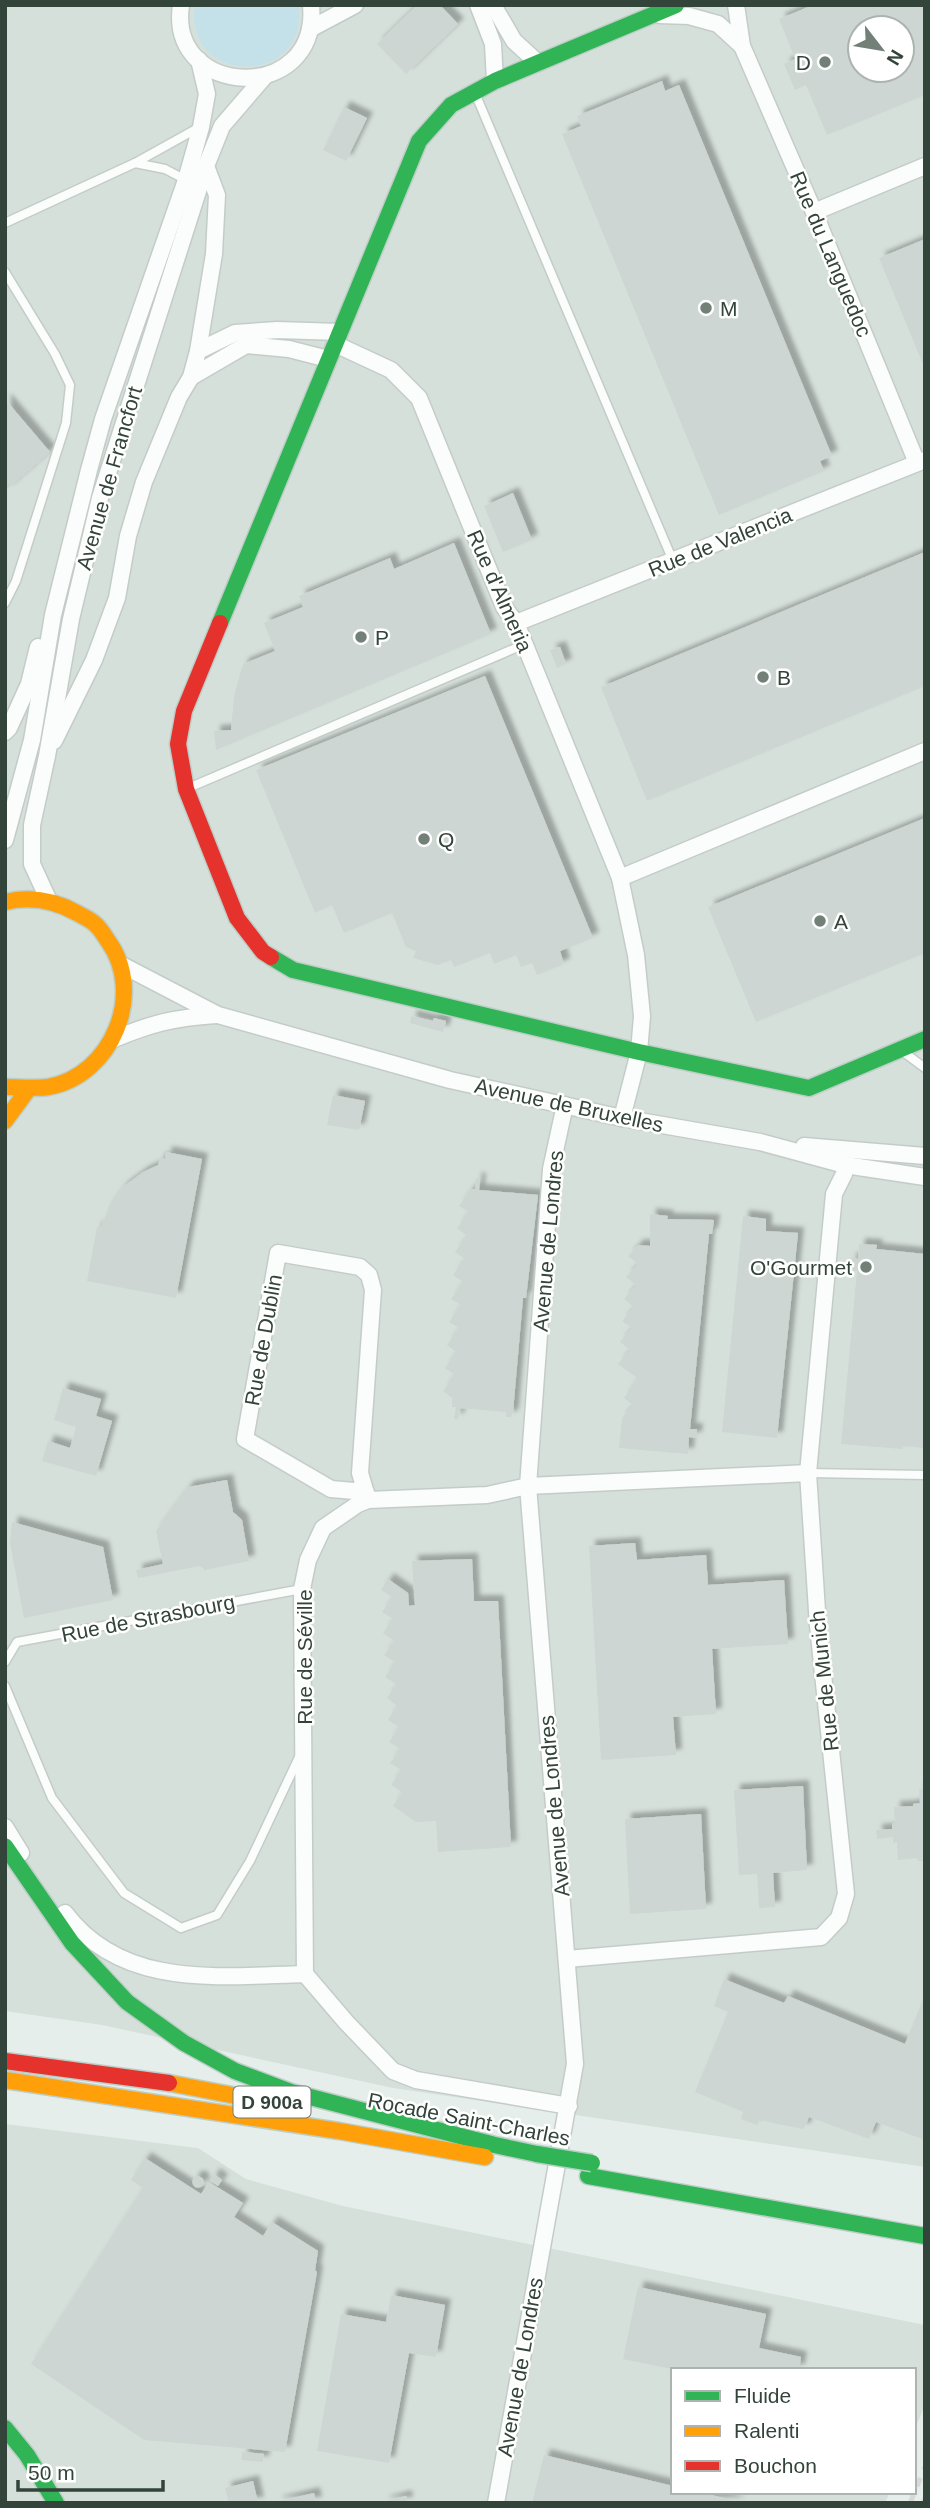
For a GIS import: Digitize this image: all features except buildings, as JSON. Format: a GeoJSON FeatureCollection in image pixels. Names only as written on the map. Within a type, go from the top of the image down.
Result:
{"type":"FeatureCollection","features":[{"type":"Feature","properties":{"kind":"main road"},"geometry":{"type":"LineString","coordinates":[[676,5],[495,82],[451,105],[419,141],[184,711],[178,744],[186,789],[237,918],[263,952],[293,970],[639,1052],[809,1088],[925,1039]]}},
{"type":"Feature","properties":{"kind":"main road"},"geometry":{"type":"LineString","coordinates":[[5,902],[31,898],[49,901],[72,909],[93,923],[109,941],[120,964],[125,989],[122,1015],[114,1039],[98,1061],[78,1077],[53,1087],[27,1091],[5,1087]]}},
{"type":"Feature","properties":{"kind":"main road"},"geometry":{"type":"LineString","coordinates":[[5,1121],[27,1091]]}},
{"type":"Feature","properties":{"kind":"main road"},"geometry":{"type":"LineString","coordinates":[[5,1846],[10,1857],[72,1943],[127,2002],[184,2043],[235,2071],[291,2092],[491,2144]]}},
{"type":"Feature","properties":{"kind":"main road","name":"Rocade Saint-Charles"},"geometry":{"type":"LineString","coordinates":[[5,2060],[147,2079],[491,2144],[536,2160]]}},
{"type":"Feature","properties":{"kind":"main road","name":"Rocade Saint-Charles"},"geometry":{"type":"LineString","coordinates":[[5,2080],[536,2160],[925,2236]]}},
{"type":"Feature","properties":{"kind":"main road","name":"Rocade Saint-Charles"},"geometry":{"type":"LineString","coordinates":[[590,2170],[925,2224]]}},
{"type":"Feature","properties":{"kind":"main road"},"geometry":{"type":"LineString","coordinates":[[5,2428],[27,2455],[56,2503]]}},
{"type":"Feature","properties":{"kind":"street"},"geometry":{"type":"LineString","coordinates":[[179,8],[182,31],[199,60],[213,71],[230,78],[248,79],[281,69],[294,58],[304,45],[310,29],[311,5]]}},
{"type":"Feature","properties":{"kind":"street"},"geometry":{"type":"LineString","coordinates":[[310,29],[355,5]]}},
{"type":"Feature","properties":{"kind":"street"},"geometry":{"type":"LineString","coordinates":[[478,5],[494,44],[495,82]]}},
{"type":"Feature","properties":{"kind":"street"},"geometry":{"type":"LineString","coordinates":[[493,5],[514,41],[538,63]]}},
{"type":"Feature","properties":{"kind":"street","name":"Rue du Languedoc"},"geometry":{"type":"LineString","coordinates":[[736,5],[743,47],[921,461]]}},
{"type":"Feature","properties":{"kind":"street","name":"Rue du Languedoc"},"geometry":{"type":"LineString","coordinates":[[657,15],[689,16],[718,24],[743,47]]}},
{"type":"Feature","properties":{"kind":"street","name":"Avenue de Francfort"},"geometry":{"type":"LineString","coordinates":[[5,841],[32,740],[53,615],[103,419],[186,180],[201,127],[207,94],[199,60]]}},
{"type":"Feature","properties":{"kind":"street","name":"Avenue de Francfort"},"geometry":{"type":"LineString","coordinates":[[49,901],[32,864],[32,825],[71,619],[100,498],[206,166],[222,127],[265,76]]}},
{"type":"Feature","properties":{"kind":"street"},"geometry":{"type":"LineString","coordinates":[[47,756],[94,660],[117,598],[128,536],[144,482],[179,397],[191,377],[198,352],[214,254],[217,195],[206,166]]}},
{"type":"Feature","properties":{"kind":"street"},"geometry":{"type":"LineString","coordinates":[[814,212],[925,166]]}},
{"type":"Feature","properties":{"kind":"street"},"geometry":{"type":"LineString","coordinates":[[198,352],[235,333],[277,330],[335,345]]}},
{"type":"Feature","properties":{"kind":"street"},"geometry":{"type":"LineString","coordinates":[[191,377],[246,345],[289,349],[335,345]]}},
{"type":"Feature","properties":{"kind":"street","name":"Rue d'Almeria"},"geometry":{"type":"LineString","coordinates":[[335,345],[391,370],[419,398],[504,607],[516,623],[620,878],[636,955],[642,1016],[639,1052],[622,1118]]}},
{"type":"Feature","properties":{"kind":"street","name":"Rue de Valencia"},"geometry":{"type":"LineString","coordinates":[[516,623],[921,461]]}},
{"type":"Feature","properties":{"kind":"street"},"geometry":{"type":"LineString","coordinates":[[5,732],[29,684],[58,564],[89,470]]}},
{"type":"Feature","properties":{"kind":"street"},"geometry":{"type":"LineString","coordinates":[[620,878],[925,751]]}},
{"type":"Feature","properties":{"kind":"street","name":"Avenue de Bruxelles"},"geometry":{"type":"LineString","coordinates":[[120,964],[218,1015],[450,1080],[622,1118],[760,1142],[845,1165],[925,1177]]}},
{"type":"Feature","properties":{"kind":"street","name":"Avenue de Bruxelles"},"geometry":{"type":"LineString","coordinates":[[114,1039],[164,1021],[218,1015]]}},
{"type":"Feature","properties":{"kind":"street","name":"Avenue de Londres"},"geometry":{"type":"LineString","coordinates":[[496,2503],[575,2064],[528,1486],[551,1169],[565,1105]]}},
{"type":"Feature","properties":{"kind":"street"},"geometry":{"type":"LineString","coordinates":[[760,1142],[925,1156]]}},
{"type":"Feature","properties":{"kind":"street","name":"Rue de Munich"},"geometry":{"type":"LineString","coordinates":[[567,1959],[821,1937],[839,1918],[846,1894],[818,1626],[808,1474],[834,1194],[844,1174],[845,1165]]}},
{"type":"Feature","properties":{"kind":"street","name":"Rue de Dublin"},"geometry":{"type":"LineString","coordinates":[[278,1253],[360,1267],[369,1275],[373,1290],[360,1472],[367,1496],[331,1489],[246,1439],[278,1253]]}},
{"type":"Feature","properties":{"kind":"street","name":"Rue de Séville"},"geometry":{"type":"LineString","coordinates":[[305,1973],[302,1589],[308,1560],[323,1528],[367,1496],[487,1494],[528,1486],[808,1474]]}},
{"type":"Feature","properties":{"kind":"street"},"geometry":{"type":"LineString","coordinates":[[5,1827],[25,1860],[79,1931],[121,1959],[164,1973],[220,1976],[305,1973],[346,2022],[393,2071],[415,2080],[569,2106]]}},
{"type":"Feature","properties":{"kind":"lane"},"geometry":{"type":"LineString","coordinates":[[474,93],[673,561]]}},
{"type":"Feature","properties":{"kind":"lane"},"geometry":{"type":"LineString","coordinates":[[5,223],[135,163],[201,127]]}},
{"type":"Feature","properties":{"kind":"lane"},"geometry":{"type":"LineString","coordinates":[[135,163],[165,169],[186,180]]}},
{"type":"Feature","properties":{"kind":"lane"},"geometry":{"type":"LineString","coordinates":[[5,272],[55,354],[71,386],[66,423],[16,581],[5,603]]}},
{"type":"Feature","properties":{"kind":"lane"},"geometry":{"type":"LineString","coordinates":[[186,789],[524,644]]}},
{"type":"Feature","properties":{"kind":"lane"},"geometry":{"type":"LineString","coordinates":[[900,1049],[925,1068]]}},
{"type":"Feature","properties":{"kind":"lane"},"geometry":{"type":"LineString","coordinates":[[808,1474],[925,1475]]}},
{"type":"Feature","properties":{"kind":"lane","name":"Rue de Strasbourg"},"geometry":{"type":"LineString","coordinates":[[5,1662],[17,1642],[302,1589]]}},
{"type":"Feature","properties":{"kind":"lane"},"geometry":{"type":"LineString","coordinates":[[5,1686],[52,1798],[124,1893],[181,1928],[217,1915],[250,1861],[303,1748]]}},
{"type":"Feature","properties":{"kind":"shaded area"},"geometry":{"type":"Polygon","coordinates":[[[5,5],[925,5],[925,2167],[393,2088],[102,2025],[5,2011],[5,5]]]}},
{"type":"Feature","properties":{"kind":"shaded area"},"geometry":{"type":"Polygon","coordinates":[[[195,5],[299,5],[297,32],[285,51],[267,63],[246,66],[225,63],[208,51],[196,32],[195,5]]]}},
{"type":"Feature","properties":{"kind":"shaded area"},"geometry":{"type":"Polygon","coordinates":[[[5,2124],[198,2148],[246,2179],[343,2206],[925,2325],[925,2405],[916,2426],[916,2368],[671,2368],[671,2494],[889,2494],[885,2503],[5,2503],[5,2124]]]}},
{"type":"Feature","properties":{"kind":"railway"},"geometry":{"type":"LineString","coordinates":[[916,2489],[925,2467]]}},
{"type":"Feature","properties":{"kind":"railway"},"geometry":{"type":"LineString","coordinates":[[910,2503],[914,2494]]}},
{"type":"Feature","properties":{"kind":"railway"},"geometry":{"type":"LineString","coordinates":[[923,2503],[925,2498]]}},
{"type":"Feature","properties":{"kind":"traffic: fast"},"geometry":{"type":"LineString","coordinates":[[220,623],[419,141],[451,105],[495,81],[676,5]]}},
{"type":"Feature","properties":{"kind":"traffic: fast"},"geometry":{"type":"LineString","coordinates":[[271,957],[293,970],[639,1052],[809,1088],[925,1039]]}},
{"type":"Feature","properties":{"kind":"traffic: fast"},"geometry":{"type":"LineString","coordinates":[[5,1846],[72,1943],[127,2002],[184,2043],[235,2071],[291,2092],[491,2144]]}},
{"type":"Feature","properties":{"kind":"traffic: fast"},"geometry":{"type":"LineString","coordinates":[[476,2141],[537,2154]]}},
{"type":"Feature","properties":{"kind":"traffic: fast"},"geometry":{"type":"LineString","coordinates":[[537,2154],[592,2163]]}},
{"type":"Feature","properties":{"kind":"traffic: fast"},"geometry":{"type":"LineString","coordinates":[[588,2176],[925,2236]]}},
{"type":"Feature","properties":{"kind":"traffic: fast"},"geometry":{"type":"LineString","coordinates":[[5,2428],[27,2455],[56,2503]]}},
{"type":"Feature","properties":{"kind":"traffic: slow"},"geometry":{"type":"LineString","coordinates":[[5,902],[24,899],[51,902],[91,921],[108,941],[119,962],[124,984],[123,1007],[116,1029],[105,1050],[90,1067],[71,1080],[48,1087],[5,1087]]}},
{"type":"Feature","properties":{"kind":"traffic: slow"},"geometry":{"type":"LineString","coordinates":[[5,1121],[27,1091]]}},
{"type":"Feature","properties":{"kind":"traffic: slow"},"geometry":{"type":"LineString","coordinates":[[5,2080],[339,2131],[485,2157]]}},
{"type":"Feature","properties":{"kind":"traffic: slow"},"geometry":{"type":"LineString","coordinates":[[169,2083],[299,2108]]}},
{"type":"Feature","properties":{"kind":"traffic: jam"},"geometry":{"type":"LineString","coordinates":[[220,623],[184,711],[178,744],[186,789],[237,918],[263,952],[271,957]]}},
{"type":"Feature","properties":{"kind":"traffic: jam"},"geometry":{"type":"LineString","coordinates":[[5,2061],[169,2083]]}},
{"type":"Feature","properties":{"kind":"place","name":"D"},"geometry":{"type":"Point","coordinates":[825,62]}},
{"type":"Feature","properties":{"kind":"place","name":"M"},"geometry":{"type":"Point","coordinates":[706,308]}},
{"type":"Feature","properties":{"kind":"place","name":"P"},"geometry":{"type":"Point","coordinates":[361,637]}},
{"type":"Feature","properties":{"kind":"place","name":"B"},"geometry":{"type":"Point","coordinates":[763,677]}},
{"type":"Feature","properties":{"kind":"place","name":"Q"},"geometry":{"type":"Point","coordinates":[424,839]}},
{"type":"Feature","properties":{"kind":"place","name":"A"},"geometry":{"type":"Point","coordinates":[820,921]}},
{"type":"Feature","properties":{"kind":"place","name":"O'Gourmet"},"geometry":{"type":"Point","coordinates":[866,1267]}}]}
